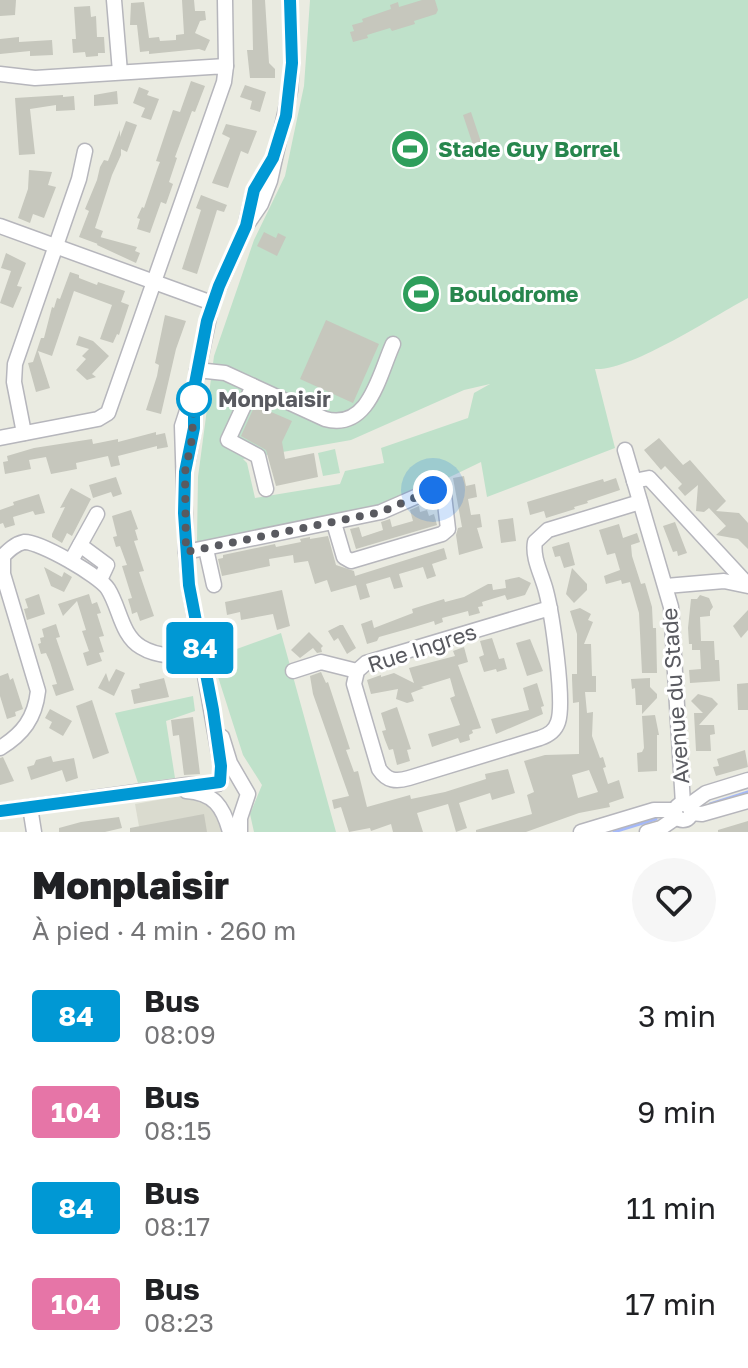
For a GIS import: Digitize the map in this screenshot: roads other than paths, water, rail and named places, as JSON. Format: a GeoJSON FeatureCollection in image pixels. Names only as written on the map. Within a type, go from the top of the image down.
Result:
{"type":"FeatureCollection","features":[{"type":"Feature","properties":{"kind":"street"},"geometry":{"type":"LineString","coordinates":[[114,0],[120,72]]}},
{"type":"Feature","properties":{"kind":"street"},"geometry":{"type":"LineString","coordinates":[[0,438],[98,419],[108,413],[224,82],[225,0]]}},
{"type":"Feature","properties":{"kind":"street"},"geometry":{"type":"LineString","coordinates":[[230,832],[214,793],[221,766],[186,552],[185,472],[194,428],[197,370],[212,303],[246,226],[254,190],[273,158],[290,91],[290,0]]}},
{"type":"Feature","properties":{"kind":"street"},"geometry":{"type":"LineString","coordinates":[[0,74],[35,78],[226,66]]}},
{"type":"Feature","properties":{"kind":"street"},"geometry":{"type":"LineString","coordinates":[[24,433],[14,382],[15,364],[79,179],[85,151]]}},
{"type":"Feature","properties":{"kind":"street"},"geometry":{"type":"LineString","coordinates":[[0,226],[212,303]]}},
{"type":"Feature","properties":{"kind":"street"},"geometry":{"type":"LineString","coordinates":[[197,370],[225,373],[325,419],[340,421],[352,418],[365,407],[393,344]]}},
{"type":"Feature","properties":{"kind":"street"},"geometry":{"type":"LineString","coordinates":[[253,386],[228,438],[230,443],[258,456],[266,489]]}},
{"type":"Feature","properties":{"kind":"street","name":"Avenue du Stade"},"geometry":{"type":"LineString","coordinates":[[625,450],[666,586],[673,622],[683,815]]}},
{"type":"Feature","properties":{"kind":"street"},"geometry":{"type":"LineString","coordinates":[[634,481],[649,478],[748,586]]}},
{"type":"Feature","properties":{"kind":"street"},"geometry":{"type":"LineString","coordinates":[[186,552],[393,509],[436,488],[444,495],[449,526],[442,534],[351,561],[344,557],[334,523]]}},
{"type":"Feature","properties":{"kind":"street"},"geometry":{"type":"LineString","coordinates":[[550,608],[534,548],[538,537],[548,530],[640,502]]}},
{"type":"Feature","properties":{"kind":"street"},"geometry":{"type":"LineString","coordinates":[[71,561],[97,514]]}},
{"type":"Feature","properties":{"kind":"street"},"geometry":{"type":"LineString","coordinates":[[0,748],[30,722],[38,691],[3,574],[3,556],[12,547],[23,542],[34,544],[71,561],[100,580],[108,589],[126,631],[142,649],[175,656],[201,655]]}},
{"type":"Feature","properties":{"kind":"street"},"geometry":{"type":"LineString","coordinates":[[80,545],[107,565],[100,580]]}},
{"type":"Feature","properties":{"kind":"street"},"geometry":{"type":"LineString","coordinates":[[206,549],[214,585]]}},
{"type":"Feature","properties":{"kind":"street"},"geometry":{"type":"LineString","coordinates":[[666,586],[724,581],[748,586]]}},
{"type":"Feature","properties":{"kind":"street","name":"Rue Ingres"},"geometry":{"type":"LineString","coordinates":[[550,608],[560,717],[555,729],[540,738],[394,781],[385,777],[379,769],[354,684],[357,671],[366,663],[550,608]]}},
{"type":"Feature","properties":{"kind":"street"},"geometry":{"type":"LineString","coordinates":[[293,671],[327,662],[357,671]]}},
{"type":"Feature","properties":{"kind":"street"},"geometry":{"type":"LineString","coordinates":[[213,710],[230,763],[248,794],[240,818],[240,832]]}},
{"type":"Feature","properties":{"kind":"street"},"geometry":{"type":"LineString","coordinates":[[0,811],[219,783],[231,778],[242,782]]}},
{"type":"Feature","properties":{"kind":"street"},"geometry":{"type":"LineString","coordinates":[[681,780],[706,793]]}},
{"type":"Feature","properties":{"kind":"street"},"geometry":{"type":"LineString","coordinates":[[659,831],[683,815],[706,793],[748,780]]}},
{"type":"Feature","properties":{"kind":"street"},"geometry":{"type":"LineString","coordinates":[[176,788],[197,792],[234,812],[243,807]]}},
{"type":"Feature","properties":{"kind":"street"},"geometry":{"type":"LineString","coordinates":[[581,832],[654,810],[683,815],[702,814],[748,801]]}},
{"type":"Feature","properties":{"kind":"street"},"geometry":{"type":"LineString","coordinates":[[30,807],[34,832]]}},
{"type":"Feature","properties":{"kind":"waterway"},"geometry":{"type":"LineString","coordinates":[[710,804],[748,792]]}},
{"type":"Feature","properties":{"kind":"waterway"},"geometry":{"type":"LineString","coordinates":[[614,832],[656,819]]}},
{"type":"Feature","properties":{"kind":"place","name":"Stade Guy Borrel"},"geometry":{"type":"Point","coordinates":[410,149]}},
{"type":"Feature","properties":{"kind":"place","name":"Boulodrome"},"geometry":{"type":"Point","coordinates":[421,294]}},
{"type":"Feature","properties":{"kind":"place","name":"Monplaisir"},"geometry":{"type":"Point","coordinates":[194,399]}}]}
